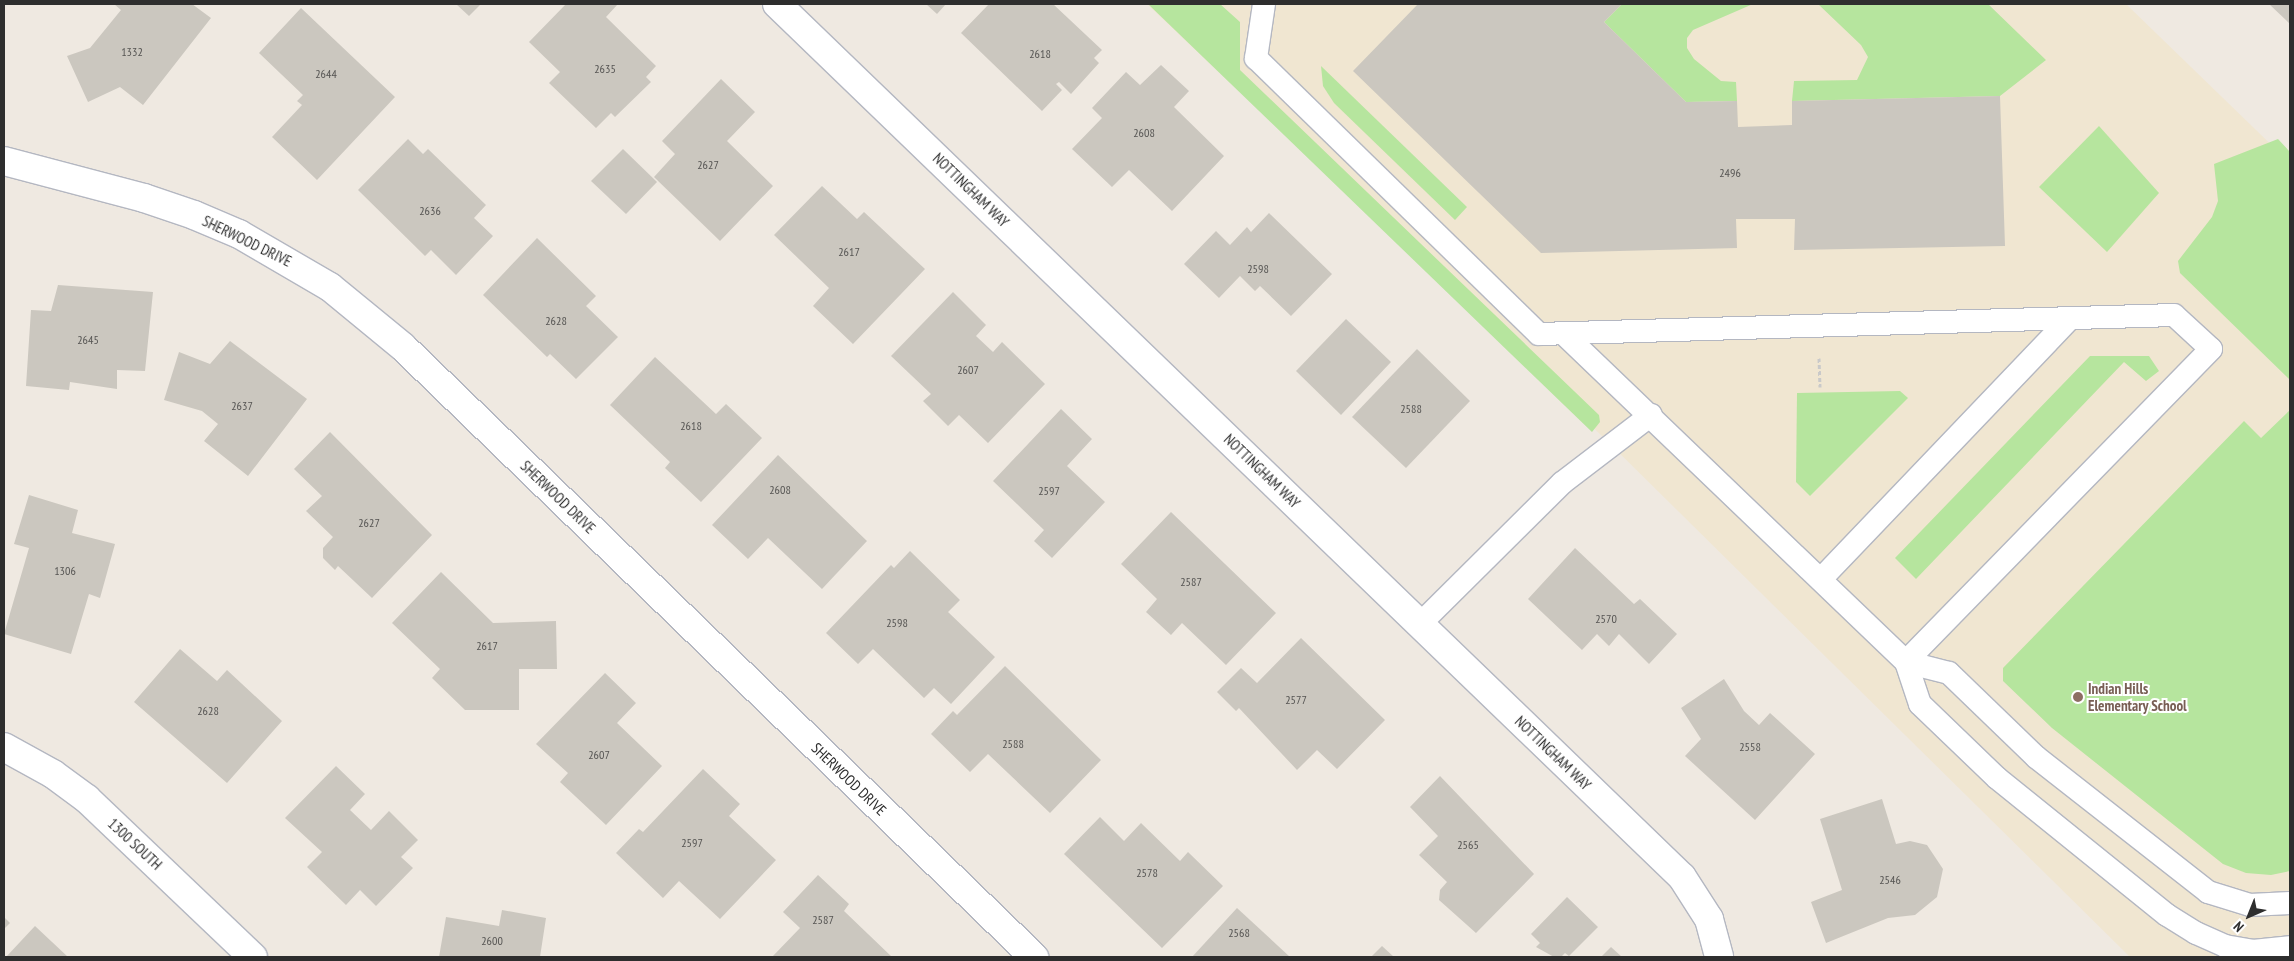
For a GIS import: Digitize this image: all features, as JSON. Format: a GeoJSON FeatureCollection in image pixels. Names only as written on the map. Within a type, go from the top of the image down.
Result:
{"type":"FeatureCollection","features":[{"type":"Feature","properties":{"kind":"street","name":"NOTTINGHAM WAY"},"geometry":{"type":"LineString","coordinates":[[777,4],[1682,877],[1709,919],[1719,957]]}},
{"type":"Feature","properties":{"kind":"street","name":"SHERWOOD DRIVE"},"geometry":{"type":"LineString","coordinates":[[4,161],[144,198],[194,214],[239,234],[330,287],[410,354],[1034,957]]}},
{"type":"Feature","properties":{"kind":"street","name":"1300 SOUTH"},"geometry":{"type":"LineString","coordinates":[[4,747],[53,774],[87,799],[253,957]]}},
{"type":"Feature","properties":{"kind":"lane"},"geometry":{"type":"LineString","coordinates":[[1264,4],[1256,58],[1539,334],[2174,315],[2211,349],[1906,662]]}},
{"type":"Feature","properties":{"kind":"lane"},"geometry":{"type":"LineString","coordinates":[[1821,580],[2070,318]]}},
{"type":"Feature","properties":{"kind":"lane"},"geometry":{"type":"LineString","coordinates":[[1563,333],[1906,662],[1920,704],[1976,758],[2167,915],[2225,946],[2253,951],[2290,947]]}},
{"type":"Feature","properties":{"kind":"lane"},"geometry":{"type":"LineString","coordinates":[[1420,624],[1562,483],[1651,416]]}},
{"type":"Feature","properties":{"kind":"lane"},"geometry":{"type":"LineString","coordinates":[[1906,662],[1949,673],[2036,757],[2208,892],[2250,906],[2290,904]]}},
{"type":"Feature","properties":{"kind":"shaded area","name":"Indian Hills Elementary School"},"geometry":{"type":"Polygon","coordinates":[[[1147,4],[2126,4],[2290,163],[2290,957],[2130,957],[1603,437],[1147,4]]]}},
{"type":"Feature","properties":{"kind":"green space"},"geometry":{"type":"Polygon","coordinates":[[[1148,4],[1220,4],[1240,22],[1240,70],[1599,415],[1600,422],[1592,432],[1148,4]]]}},
{"type":"Feature","properties":{"kind":"green space"},"geometry":{"type":"Polygon","coordinates":[[[1622,4],[1753,4],[1693,30],[1687,38],[1687,48],[1694,59],[1721,81],[1736,82],[1737,101],[1686,102],[1604,22],[1622,4]]]}},
{"type":"Feature","properties":{"kind":"green space"},"geometry":{"type":"Polygon","coordinates":[[[1818,4],[1988,4],[2046,60],[2000,96],[1792,101],[1794,81],[1857,80],[1868,57],[1861,45],[1818,4]]]}},
{"type":"Feature","properties":{"kind":"green space"},"geometry":{"type":"Polygon","coordinates":[[[1321,66],[1467,207],[1455,220],[1334,103],[1323,86],[1321,66]]]}},
{"type":"Feature","properties":{"kind":"green space"},"geometry":{"type":"Polygon","coordinates":[[[2099,126],[2159,193],[2107,252],[2039,187],[2099,126]]]}},
{"type":"Feature","properties":{"kind":"green space"},"geometry":{"type":"Polygon","coordinates":[[[2278,139],[2290,152],[2290,380],[2180,273],[2178,261],[2212,217],[2218,201],[2214,164],[2278,139]]]}},
{"type":"Feature","properties":{"kind":"green space"},"geometry":{"type":"Polygon","coordinates":[[[2090,356],[2149,356],[2159,371],[2146,381],[2124,362],[1916,579],[1895,558],[2090,356]]]}},
{"type":"Feature","properties":{"kind":"green space"},"geometry":{"type":"Polygon","coordinates":[[[1900,391],[1908,398],[1810,496],[1796,482],[1797,393],[1900,391]]]}},
{"type":"Feature","properties":{"kind":"green space"},"geometry":{"type":"Polygon","coordinates":[[[2290,410],[2290,871],[2271,875],[2246,873],[2223,864],[2052,728],[2003,681],[2003,668],[2244,421],[2261,438],[2290,410]]]}},
{"type":"Feature","properties":{"kind":"building"},"geometry":{"type":"Polygon","coordinates":[[[114,4],[192,4],[211,18],[143,105],[120,87],[88,102],[67,56],[90,48],[121,10],[114,4]]]}},
{"type":"Feature","properties":{"kind":"building"},"geometry":{"type":"Polygon","coordinates":[[[456,4],[481,4],[469,16],[456,4]]]}},
{"type":"Feature","properties":{"kind":"building"},"geometry":{"type":"Polygon","coordinates":[[[566,4],[618,4],[606,17],[656,66],[646,77],[651,82],[615,117],[611,113],[596,128],[549,83],[560,72],[529,42],[566,4]]]}},
{"type":"Feature","properties":{"kind":"building"},"geometry":{"type":"Polygon","coordinates":[[[926,4],[946,4],[937,14],[926,4]]]}},
{"type":"Feature","properties":{"kind":"building"},"geometry":{"type":"Polygon","coordinates":[[[989,4],[1053,4],[1102,50],[1094,58],[1099,63],[1071,94],[1059,82],[1056,84],[1062,90],[1042,111],[961,33],[989,4]]]}},
{"type":"Feature","properties":{"kind":"building"},"geometry":{"type":"Polygon","coordinates":[[[1418,4],[1622,4],[1604,22],[1686,102],[1737,101],[1738,127],[1792,125],[1792,101],[2000,96],[2005,246],[1794,250],[1795,219],[1736,219],[1737,248],[1541,253],[1353,71],[1418,4]]]}},
{"type":"Feature","properties":{"kind":"building"},"geometry":{"type":"Polygon","coordinates":[[[2269,4],[2290,4],[2290,24],[2269,4]]]}},
{"type":"Feature","properties":{"kind":"building"},"geometry":{"type":"Polygon","coordinates":[[[301,8],[395,97],[317,180],[272,137],[302,105],[297,101],[303,95],[259,53],[301,8]]]}},
{"type":"Feature","properties":{"kind":"building"},"geometry":{"type":"Polygon","coordinates":[[[1161,65],[1189,91],[1174,107],[1224,156],[1172,211],[1129,170],[1112,187],[1072,149],[1102,118],[1092,108],[1126,72],[1140,85],[1161,65]]]}},
{"type":"Feature","properties":{"kind":"building"},"geometry":{"type":"Polygon","coordinates":[[[721,79],[755,112],[727,141],[773,186],[720,241],[654,177],[675,154],[662,141],[721,79]]]}},
{"type":"Feature","properties":{"kind":"building"},"geometry":{"type":"Polygon","coordinates":[[[408,139],[423,154],[428,149],[486,205],[474,218],[493,236],[456,275],[431,250],[425,256],[358,190],[408,139]]]}},
{"type":"Feature","properties":{"kind":"building"},"geometry":{"type":"Polygon","coordinates":[[[623,149],[657,182],[626,214],[591,181],[623,149]]]}},
{"type":"Feature","properties":{"kind":"building"},"geometry":{"type":"Polygon","coordinates":[[[822,186],[857,219],[864,212],[925,269],[853,344],[813,306],[829,288],[774,235],[822,186]]]}},
{"type":"Feature","properties":{"kind":"building"},"geometry":{"type":"Polygon","coordinates":[[[1269,213],[1332,274],[1291,316],[1260,286],[1255,291],[1240,276],[1219,298],[1184,264],[1216,231],[1230,245],[1247,227],[1251,232],[1269,213]]]}},
{"type":"Feature","properties":{"kind":"building"},"geometry":{"type":"Polygon","coordinates":[[[537,238],[596,296],[586,306],[618,337],[576,379],[550,354],[547,357],[483,295],[537,238]]]}},
{"type":"Feature","properties":{"kind":"building"},"geometry":{"type":"Polygon","coordinates":[[[58,285],[153,292],[145,371],[117,370],[117,389],[70,382],[69,390],[26,386],[31,310],[51,311],[58,285]]]}},
{"type":"Feature","properties":{"kind":"building"},"geometry":{"type":"Polygon","coordinates":[[[953,292],[986,325],[976,336],[993,352],[1002,342],[1045,384],[988,443],[959,415],[948,426],[923,401],[931,394],[891,356],[953,292]]]}},
{"type":"Feature","properties":{"kind":"building"},"geometry":{"type":"Polygon","coordinates":[[[1346,319],[1391,362],[1341,415],[1296,371],[1346,319]]]}},
{"type":"Feature","properties":{"kind":"building"},"geometry":{"type":"Polygon","coordinates":[[[230,341],[307,399],[248,476],[204,441],[218,424],[202,411],[164,400],[179,352],[210,364],[230,341]]]}},
{"type":"Feature","properties":{"kind":"building"},"geometry":{"type":"Polygon","coordinates":[[[1417,349],[1470,401],[1406,468],[1352,417],[1417,349]]]}},
{"type":"Feature","properties":{"kind":"building"},"geometry":{"type":"Polygon","coordinates":[[[655,357],[716,414],[726,404],[762,438],[701,502],[665,468],[670,462],[610,405],[655,357]]]}},
{"type":"Feature","properties":{"kind":"building"},"geometry":{"type":"Polygon","coordinates":[[[1061,409],[1092,439],[1067,466],[1105,502],[1052,558],[1034,541],[1044,530],[993,481],[1061,409]]]}},
{"type":"Feature","properties":{"kind":"building"},"geometry":{"type":"Polygon","coordinates":[[[330,432],[432,535],[372,598],[338,566],[335,570],[323,558],[323,548],[333,537],[306,511],[322,496],[294,469],[330,432]]]}},
{"type":"Feature","properties":{"kind":"building"},"geometry":{"type":"Polygon","coordinates":[[[778,455],[867,541],[822,589],[768,538],[748,559],[712,525],[778,455]]]}},
{"type":"Feature","properties":{"kind":"building"},"geometry":{"type":"Polygon","coordinates":[[[29,495],[78,510],[72,533],[115,544],[100,598],[89,594],[71,654],[4,634],[29,548],[14,544],[29,495]]]}},
{"type":"Feature","properties":{"kind":"building"},"geometry":{"type":"Polygon","coordinates":[[[1171,512],[1276,613],[1226,665],[1182,623],[1171,635],[1146,612],[1157,599],[1121,564],[1171,512]]]}},
{"type":"Feature","properties":{"kind":"building"},"geometry":{"type":"Polygon","coordinates":[[[1575,548],[1634,604],[1640,599],[1677,634],[1649,664],[1619,634],[1609,646],[1597,634],[1582,650],[1528,599],[1575,548]]]}},
{"type":"Feature","properties":{"kind":"building"},"geometry":{"type":"Polygon","coordinates":[[[910,551],[960,600],[948,612],[995,657],[951,704],[934,688],[924,698],[873,649],[858,664],[826,633],[891,565],[894,568],[910,551]]]}},
{"type":"Feature","properties":{"kind":"building"},"geometry":{"type":"Polygon","coordinates":[[[441,572],[493,623],[556,621],[557,669],[519,669],[519,710],[465,710],[432,678],[440,669],[392,623],[441,572]]]}},
{"type":"Feature","properties":{"kind":"building"},"geometry":{"type":"Polygon","coordinates":[[[1301,638],[1385,720],[1337,769],[1317,750],[1297,770],[1239,708],[1236,711],[1217,692],[1241,668],[1257,683],[1301,638]]]}},
{"type":"Feature","properties":{"kind":"building"},"geometry":{"type":"Polygon","coordinates":[[[180,649],[217,681],[227,670],[282,721],[227,783],[134,702],[180,649]]]}},
{"type":"Feature","properties":{"kind":"building"},"geometry":{"type":"Polygon","coordinates":[[[1005,666],[1101,760],[1050,813],[988,754],[970,772],[931,734],[953,711],[957,715],[1005,666]]]}},
{"type":"Feature","properties":{"kind":"building"},"geometry":{"type":"Polygon","coordinates":[[[605,673],[636,703],[617,723],[662,766],[606,825],[560,782],[568,773],[536,744],[605,673]]]}},
{"type":"Feature","properties":{"kind":"building"},"geometry":{"type":"Polygon","coordinates":[[[1724,679],[1744,711],[1759,725],[1770,713],[1815,754],[1755,820],[1685,756],[1701,739],[1681,708],[1724,679]]]}},
{"type":"Feature","properties":{"kind":"building"},"geometry":{"type":"Polygon","coordinates":[[[336,766],[365,794],[350,810],[371,830],[389,811],[418,840],[401,857],[413,868],[376,906],[360,890],[346,905],[307,867],[322,852],[285,818],[336,766]]]}},
{"type":"Feature","properties":{"kind":"building"},"geometry":{"type":"Polygon","coordinates":[[[703,769],[740,804],[729,816],[776,860],[720,919],[679,881],[663,898],[616,853],[639,829],[643,832],[703,769]]]}},
{"type":"Feature","properties":{"kind":"building"},"geometry":{"type":"Polygon","coordinates":[[[1440,776],[1534,874],[1476,933],[1439,900],[1440,890],[1447,882],[1419,855],[1438,836],[1410,807],[1440,776]]]}},
{"type":"Feature","properties":{"kind":"building"},"geometry":{"type":"Polygon","coordinates":[[[1882,799],[1896,844],[1910,841],[1927,845],[1943,869],[1937,897],[1915,915],[1888,918],[1826,943],[1811,902],[1842,890],[1820,819],[1882,799]]]}},
{"type":"Feature","properties":{"kind":"building"},"geometry":{"type":"Polygon","coordinates":[[[1100,817],[1124,841],[1141,823],[1180,861],[1188,852],[1223,886],[1162,948],[1064,854],[1100,817]]]}},
{"type":"Feature","properties":{"kind":"building"},"geometry":{"type":"Polygon","coordinates":[[[818,875],[849,904],[844,911],[892,957],[772,957],[800,928],[783,912],[818,875]]]}},
{"type":"Feature","properties":{"kind":"building"},"geometry":{"type":"Polygon","coordinates":[[[1567,897],[1598,927],[1569,956],[1565,953],[1561,957],[1554,957],[1536,947],[1540,943],[1531,934],[1567,897]]]}},
{"type":"Feature","properties":{"kind":"building"},"geometry":{"type":"Polygon","coordinates":[[[1237,908],[1290,957],[1192,957],[1237,908]]]}},
{"type":"Feature","properties":{"kind":"building"},"geometry":{"type":"Polygon","coordinates":[[[502,910],[546,918],[540,957],[439,957],[446,917],[499,926],[502,910]]]}},
{"type":"Feature","properties":{"kind":"building"},"geometry":{"type":"Polygon","coordinates":[[[4,917],[10,923],[4,929],[4,917]]]}},
{"type":"Feature","properties":{"kind":"building"},"geometry":{"type":"Polygon","coordinates":[[[35,926],[68,957],[6,957],[35,926]]]}},
{"type":"Feature","properties":{"kind":"building"},"geometry":{"type":"Polygon","coordinates":[[[1382,946],[1394,957],[1371,957],[1382,946]]]}},
{"type":"Feature","properties":{"kind":"building"},"geometry":{"type":"Polygon","coordinates":[[[1611,947],[1622,957],[1601,957],[1611,947]]]}},
{"type":"Feature","properties":{"kind":"place","name":"Indian Hills Elementary School"},"geometry":{"type":"Point","coordinates":[2078,697]}}]}
